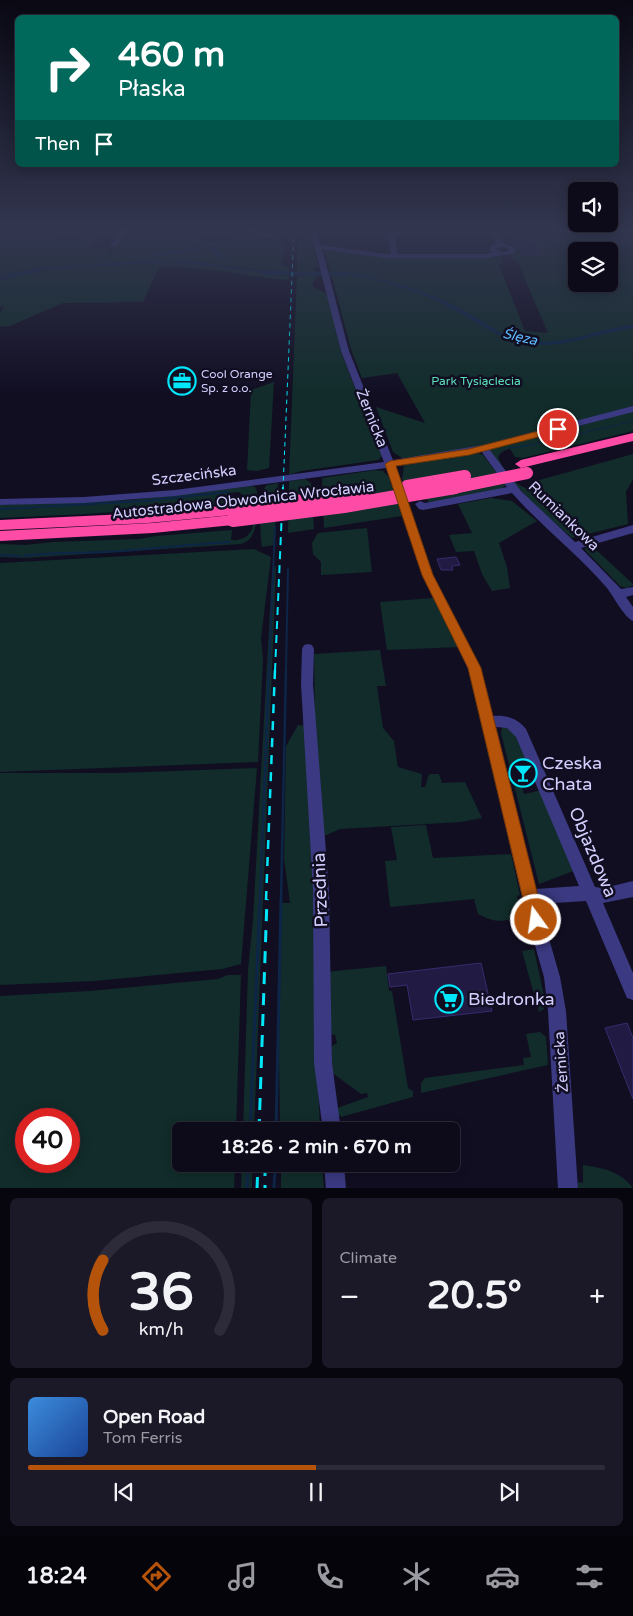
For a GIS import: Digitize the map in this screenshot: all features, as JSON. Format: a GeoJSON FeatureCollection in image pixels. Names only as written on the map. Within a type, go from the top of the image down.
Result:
{"type":"FeatureCollection","features":[{"type":"Feature","properties":{"kind":"highway","name":"Autostradowa Obwodnica Wrocławia"},"geometry":{"type":"LineString","coordinates":[[0,525],[232,515],[366,503],[444,490],[633,437]]}},
{"type":"Feature","properties":{"kind":"highway","name":"Autostradowa Obwodnica Wrocławia"},"geometry":{"type":"LineString","coordinates":[[524,469],[633,447]]}},
{"type":"Feature","properties":{"kind":"highway","name":"Autostradowa Obwodnica Wrocławia"},"geometry":{"type":"LineString","coordinates":[[0,536],[153,528],[232,515]]}},
{"type":"Feature","properties":{"kind":"street","name":"Żernicka"},"geometry":{"type":"LineString","coordinates":[[327,284],[344,351],[390,464],[428,575],[475,668],[530,897],[552,977],[557,1011],[568,1188]]}},
{"type":"Feature","properties":{"kind":"street","name":"Szczecińska"},"geometry":{"type":"LineString","coordinates":[[0,502],[84,500],[175,493],[390,464],[483,448],[633,409]]}},
{"type":"Feature","properties":{"kind":"street"},"geometry":{"type":"LineString","coordinates":[[483,448],[514,489]]}},
{"type":"Feature","properties":{"kind":"street","name":"Rumiankowa"},"geometry":{"type":"LineString","coordinates":[[421,505],[514,489],[604,576],[619,594],[633,616]]}},
{"type":"Feature","properties":{"kind":"street"},"geometry":{"type":"LineString","coordinates":[[573,546],[633,529]]}},
{"type":"Feature","properties":{"kind":"street"},"geometry":{"type":"LineString","coordinates":[[619,594],[633,591]]}},
{"type":"Feature","properties":{"kind":"street","name":"Przednia"},"geometry":{"type":"LineString","coordinates":[[308,649],[307,684],[321,891],[323,1063],[331,1122]]}},
{"type":"Feature","properties":{"kind":"street","name":"Objazdowa"},"geometry":{"type":"LineString","coordinates":[[488,722],[508,722],[519,730],[633,992]]}},
{"type":"Feature","properties":{"kind":"street"},"geometry":{"type":"LineString","coordinates":[[530,897],[591,894],[604,896],[633,889]]}},
{"type":"Feature","properties":{"kind":"street"},"geometry":{"type":"LineString","coordinates":[[335,1172],[336,1188]]}},
{"type":"Feature","properties":{"kind":"green space"},"geometry":{"type":"Polygon","coordinates":[[[0,284],[151,284],[143,302],[63,303],[10,326],[0,327],[0,313],[4,306],[0,307],[0,284]]]}},
{"type":"Feature","properties":{"kind":"green space"},"geometry":{"type":"Polygon","coordinates":[[[297,284],[313,284],[312,286],[327,294],[341,352],[382,456],[378,460],[301,471],[289,475],[297,284]]]}},
{"type":"Feature","properties":{"kind":"green space","name":"Park Tysiąclecia"},"geometry":{"type":"Polygon","coordinates":[[[334,284],[507,284],[525,331],[548,333],[527,284],[568,284],[568,292],[618,292],[618,284],[633,284],[633,407],[482,447],[405,460],[393,452],[376,407],[425,423],[397,373],[362,378],[351,349],[334,284]]]}},
{"type":"Feature","properties":{"kind":"green space"},"geometry":{"type":"Polygon","coordinates":[[[274,382],[269,468],[257,471],[247,470],[251,390],[274,382]]]}},
{"type":"Feature","properties":{"kind":"green space"},"geometry":{"type":"Polygon","coordinates":[[[633,411],[633,431],[523,458],[515,457],[510,449],[498,457],[510,477],[522,486],[536,490],[543,489],[536,481],[633,454],[633,479],[626,492],[628,524],[572,538],[535,506],[495,462],[489,450],[633,411]]]}},
{"type":"Feature","properties":{"kind":"green space"},"geometry":{"type":"Polygon","coordinates":[[[478,453],[483,455],[506,485],[501,489],[429,503],[420,489],[409,491],[402,480],[404,465],[478,453]]]}},
{"type":"Feature","properties":{"kind":"green space"},"geometry":{"type":"Polygon","coordinates":[[[375,470],[383,471],[388,476],[402,516],[324,528],[322,478],[375,470]]]}},
{"type":"Feature","properties":{"kind":"green space"},"geometry":{"type":"Polygon","coordinates":[[[305,479],[311,483],[314,529],[288,533],[289,481],[305,479]]]}},
{"type":"Feature","properties":{"kind":"green space"},"geometry":{"type":"Polygon","coordinates":[[[278,483],[274,545],[262,547],[260,524],[262,496],[267,485],[278,483]]]}},
{"type":"Feature","properties":{"kind":"green space"},"geometry":{"type":"Polygon","coordinates":[[[255,487],[257,491],[255,529],[252,536],[241,544],[25,558],[0,557],[0,544],[25,545],[53,542],[139,539],[232,530],[231,540],[235,540],[247,536],[253,527],[249,500],[239,492],[228,493],[231,502],[222,504],[86,514],[0,518],[0,505],[131,500],[255,487]]]}},
{"type":"Feature","properties":{"kind":"green space"},"geometry":{"type":"Polygon","coordinates":[[[491,498],[512,501],[537,521],[499,543],[507,567],[510,588],[492,591],[482,574],[474,551],[456,552],[449,535],[472,533],[458,504],[491,498]]]}},
{"type":"Feature","properties":{"kind":"green space"},"geometry":{"type":"Polygon","coordinates":[[[367,528],[372,572],[321,575],[321,562],[313,554],[312,543],[318,533],[367,528]]]}},
{"type":"Feature","properties":{"kind":"green space"},"geometry":{"type":"Polygon","coordinates":[[[591,545],[633,585],[627,588],[620,586],[585,550],[586,546],[591,545]]]}},
{"type":"Feature","properties":{"kind":"green space"},"geometry":{"type":"Polygon","coordinates":[[[254,549],[271,557],[261,638],[263,659],[258,762],[0,772],[0,563],[254,549]]]}},
{"type":"Feature","properties":{"kind":"green space"},"geometry":{"type":"Polygon","coordinates":[[[276,566],[254,1122],[243,1122],[248,970],[253,920],[273,567],[276,566]]]}},
{"type":"Feature","properties":{"kind":"green space"},"geometry":{"type":"Polygon","coordinates":[[[433,598],[460,647],[387,650],[380,602],[433,598]]]}},
{"type":"Feature","properties":{"kind":"green space"},"geometry":{"type":"Polygon","coordinates":[[[380,650],[386,686],[377,686],[383,728],[394,741],[398,767],[422,774],[421,787],[425,787],[429,774],[439,774],[442,783],[465,782],[482,818],[461,822],[340,829],[315,840],[314,973],[320,1122],[280,1122],[278,980],[281,903],[290,903],[284,859],[286,746],[298,725],[315,726],[314,654],[380,650]]]}},
{"type":"Feature","properties":{"kind":"green space"},"geometry":{"type":"Polygon","coordinates":[[[505,726],[512,730],[531,763],[515,766],[524,794],[542,790],[576,870],[539,884],[501,733],[502,728],[505,726]]]}},
{"type":"Feature","properties":{"kind":"green space"},"geometry":{"type":"Polygon","coordinates":[[[257,768],[241,964],[222,969],[94,981],[0,985],[0,773],[118,773],[257,768]]]}},
{"type":"Feature","properties":{"kind":"green space"},"geometry":{"type":"Polygon","coordinates":[[[426,825],[433,858],[511,854],[520,895],[517,896],[522,917],[500,921],[490,919],[478,914],[474,899],[390,907],[385,861],[397,860],[391,827],[426,825]]]}},
{"type":"Feature","properties":{"kind":"green space"},"geometry":{"type":"Polygon","coordinates":[[[534,949],[544,996],[544,1009],[539,1012],[522,951],[534,949]]]}},
{"type":"Feature","properties":{"kind":"green space"},"geometry":{"type":"Polygon","coordinates":[[[386,966],[408,1088],[413,1091],[413,1097],[341,1117],[337,1113],[337,1108],[368,1097],[367,1093],[361,1094],[331,1072],[332,1046],[337,1043],[335,1035],[328,1033],[325,972],[386,966]]]}},
{"type":"Feature","properties":{"kind":"green space"},"geometry":{"type":"Polygon","coordinates":[[[228,975],[241,975],[236,1122],[172,1122],[172,1172],[235,1172],[234,1188],[0,1188],[0,996],[90,991],[218,979],[228,975]]]}},
{"type":"Feature","properties":{"kind":"green space"},"geometry":{"type":"Polygon","coordinates":[[[540,1032],[546,1037],[548,1065],[421,1093],[421,1083],[425,1078],[524,1065],[523,1058],[531,1057],[526,1034],[540,1032]]]}},
{"type":"Feature","properties":{"kind":"green space"},"geometry":{"type":"Polygon","coordinates":[[[583,1165],[604,1169],[617,1174],[633,1188],[578,1188],[578,1182],[583,1183],[583,1165]]]}},
{"type":"Feature","properties":{"kind":"green space"},"geometry":{"type":"Polygon","coordinates":[[[242,1172],[252,1172],[252,1188],[241,1188],[242,1172]]]}},
{"type":"Feature","properties":{"kind":"green space"},"geometry":{"type":"Polygon","coordinates":[[[281,1172],[323,1172],[324,1188],[281,1188],[281,1172]]]}},
{"type":"Feature","properties":{"kind":"water"},"geometry":{"type":"Polygon","coordinates":[[[390,284],[398,284],[414,289],[445,301],[500,332],[528,341],[555,341],[620,327],[633,325],[633,328],[550,345],[521,343],[503,337],[442,303],[390,284]]]}},
{"type":"Feature","properties":{"kind":"building"},"geometry":{"type":"Polygon","coordinates":[[[456,557],[460,565],[452,566],[453,570],[441,570],[437,559],[456,557]]]}},
{"type":"Feature","properties":{"kind":"building","name":"Biedronka"},"geometry":{"type":"Polygon","coordinates":[[[481,963],[492,1011],[413,1020],[407,985],[390,987],[388,974],[481,963]]]}},
{"type":"Feature","properties":{"kind":"building"},"geometry":{"type":"Polygon","coordinates":[[[627,1023],[633,1038],[633,1099],[605,1028],[627,1023]]]}},
{"type":"Feature","properties":{"kind":"waterway"},"geometry":{"type":"LineString","coordinates":[[509,448],[526,446],[633,421]]}},
{"type":"Feature","properties":{"kind":"waterway"},"geometry":{"type":"LineString","coordinates":[[0,509],[143,501],[227,492]]}},
{"type":"Feature","properties":{"kind":"waterway"},"geometry":{"type":"LineString","coordinates":[[269,671],[275,527]]}},
{"type":"Feature","properties":{"kind":"waterway"},"geometry":{"type":"LineString","coordinates":[[24,556],[121,551],[230,542]]}},
{"type":"Feature","properties":{"kind":"waterway"},"geometry":{"type":"LineString","coordinates":[[0,555],[20,556]]}},
{"type":"Feature","properties":{"kind":"waterway"},"geometry":{"type":"LineString","coordinates":[[286,671],[288,569]]}},
{"type":"Feature","properties":{"kind":"waterway"},"geometry":{"type":"LineString","coordinates":[[260,900],[269,669]]}},
{"type":"Feature","properties":{"kind":"waterway"},"geometry":{"type":"LineString","coordinates":[[281,900],[286,669]]}},
{"type":"Feature","properties":{"kind":"waterway"},"geometry":{"type":"LineString","coordinates":[[250,1122],[260,899]]}},
{"type":"Feature","properties":{"kind":"waterway"},"geometry":{"type":"LineString","coordinates":[[276,1122],[281,899]]}},
{"type":"Feature","properties":{"kind":"waterway"},"geometry":{"type":"LineString","coordinates":[[247,1188],[248,1172]]}},
{"type":"Feature","properties":{"kind":"waterway"},"geometry":{"type":"LineString","coordinates":[[274,1188],[275,1172]]}},
{"type":"Feature","properties":{"kind":"railway"},"geometry":{"type":"LineString","coordinates":[[283,489],[292,284]]}},
{"type":"Feature","properties":{"kind":"railway"},"geometry":{"type":"LineString","coordinates":[[275,671],[283,487]]}},
{"type":"Feature","properties":{"kind":"railway"},"geometry":{"type":"LineString","coordinates":[[266,900],[275,669]]}},
{"type":"Feature","properties":{"kind":"railway"},"geometry":{"type":"LineString","coordinates":[[259,1122],[267,899]]}},
{"type":"Feature","properties":{"kind":"railway"},"geometry":{"type":"LineString","coordinates":[[257,1188],[258,1172]]}},
{"type":"Feature","properties":{"kind":"railway"},"geometry":{"type":"LineString","coordinates":[[265,1172],[265,1188]]}},
{"type":"Feature","properties":{"kind":"place","name":"Cool Orange Sp. z o.o."},"geometry":{"type":"Point","coordinates":[182,381]}},
{"type":"Feature","properties":{"kind":"place","name":"Czeska Chata"},"geometry":{"type":"Point","coordinates":[523,773]}},
{"type":"Feature","properties":{"kind":"place","name":"Biedronka"},"geometry":{"type":"Point","coordinates":[449,999]}},
{"type":"Feature","properties":{"kind":"route"},"geometry":{"type":"LineString","coordinates":[[536,920],[475,668],[428,575],[390,464],[469,452],[558,429]]}},
{"type":"Feature","properties":{"kind":"water label","name":"Ślęza"},"geometry":{"type":"Point","coordinates":[520,337]}}]}
